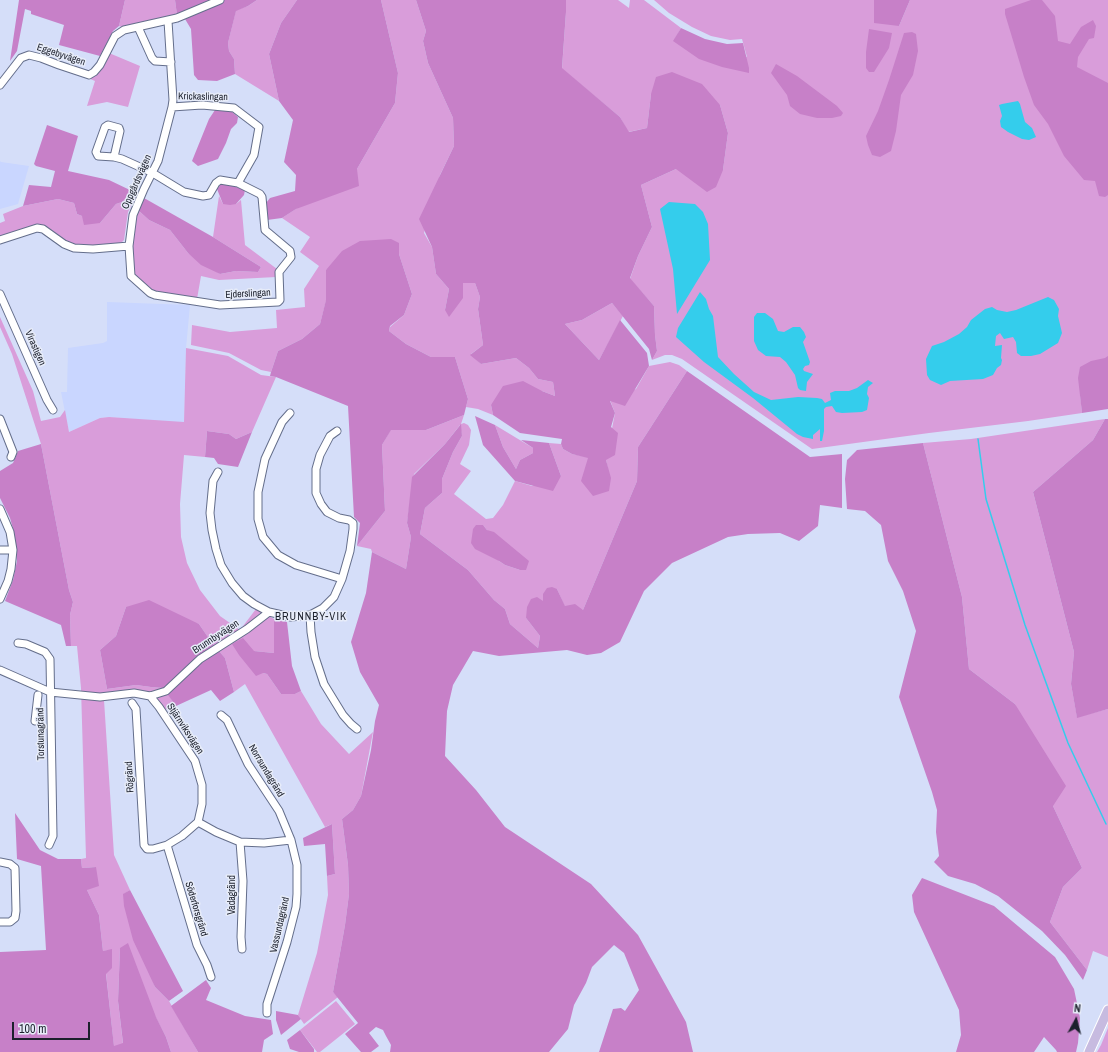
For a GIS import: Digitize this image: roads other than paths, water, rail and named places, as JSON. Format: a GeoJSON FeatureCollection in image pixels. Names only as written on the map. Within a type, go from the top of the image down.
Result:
{"type":"FeatureCollection","features":[{"type":"Feature","properties":{"kind":"main road"},"geometry":{"type":"LineString","coordinates":[[1089,1052],[1108,1010]]}},
{"type":"Feature","properties":{"kind":"street","name":"Eggebyvägen"},"geometry":{"type":"LineString","coordinates":[[0,86],[21,58],[29,56],[41,58],[89,75],[94,72],[100,64],[115,36],[124,30],[168,21],[220,0]]}},
{"type":"Feature","properties":{"kind":"street","name":"Oppgårdsvägen"},"geometry":{"type":"LineString","coordinates":[[129,246],[133,215],[160,154],[172,107],[173,100],[168,21]]}},
{"type":"Feature","properties":{"kind":"street"},"geometry":{"type":"LineString","coordinates":[[138,27],[152,58],[155,60],[171,62]]}},
{"type":"Feature","properties":{"kind":"street","name":"Krickaslingan"},"geometry":{"type":"LineString","coordinates":[[172,107],[202,105],[234,108],[259,127],[254,155],[238,183]]}},
{"type":"Feature","properties":{"kind":"street"},"geometry":{"type":"LineString","coordinates":[[114,157],[120,131],[119,128],[108,125],[105,127],[96,152],[98,156],[122,158],[151,172],[184,192],[203,196],[209,195],[216,183],[220,180],[238,183]]}},
{"type":"Feature","properties":{"kind":"street","name":"Ejderslingan"},"geometry":{"type":"LineString","coordinates":[[129,246],[131,276],[150,293],[155,295],[220,305],[278,302],[280,300],[279,272],[291,257],[290,251],[265,230],[262,197],[260,194],[238,183]]}},
{"type":"Feature","properties":{"kind":"street"},"geometry":{"type":"LineString","coordinates":[[0,240],[36,228],[43,229],[64,244],[74,248],[93,249],[129,246]]}},
{"type":"Feature","properties":{"kind":"street","name":"Virastigen"},"geometry":{"type":"LineString","coordinates":[[0,294],[53,410]]}},
{"type":"Feature","properties":{"kind":"street"},"geometry":{"type":"LineString","coordinates":[[290,413],[282,422],[265,459],[258,492],[258,519],[263,537],[278,555],[296,564],[342,579]]}},
{"type":"Feature","properties":{"kind":"street"},"geometry":{"type":"LineString","coordinates":[[0,420],[13,452],[11,457]]}},
{"type":"Feature","properties":{"kind":"street"},"geometry":{"type":"LineString","coordinates":[[218,472],[213,481],[210,513],[212,530],[222,565],[232,583],[243,596],[269,612],[291,617],[310,615],[323,608],[334,597],[342,579],[350,551],[353,523],[349,520],[339,518],[327,512],[316,493],[316,469],[320,455],[330,436],[337,431]]}},
{"type":"Feature","properties":{"kind":"street"},"geometry":{"type":"LineString","coordinates":[[0,509],[9,528],[13,550],[8,581],[0,599]]}},
{"type":"Feature","properties":{"kind":"street"},"geometry":{"type":"LineString","coordinates":[[0,550],[13,550]]}},
{"type":"Feature","properties":{"kind":"street","name":"Brunnbyvägen"},"geometry":{"type":"LineString","coordinates":[[0,670],[50,692],[100,697],[134,693],[150,696],[166,691],[200,658],[247,629],[269,612]]}},
{"type":"Feature","properties":{"kind":"street"},"geometry":{"type":"LineString","coordinates":[[310,615],[315,657],[324,684],[343,715],[357,729]]}},
{"type":"Feature","properties":{"kind":"street","name":"Torstunagränd"},"geometry":{"type":"LineString","coordinates":[[18,643],[26,644],[45,652],[50,659],[53,836],[49,845]]}},
{"type":"Feature","properties":{"kind":"street"},"geometry":{"type":"LineString","coordinates":[[36,721],[38,695]]}},
{"type":"Feature","properties":{"kind":"street","name":"Stjärnviksvägen"},"geometry":{"type":"LineString","coordinates":[[150,696],[195,761],[202,785],[202,804],[198,822]]}},
{"type":"Feature","properties":{"kind":"street","name":"Rögränd"},"geometry":{"type":"LineString","coordinates":[[132,703],[136,709],[144,845],[147,849],[153,849],[167,844]]}},
{"type":"Feature","properties":{"kind":"street","name":"Norrsundagränd"},"geometry":{"type":"LineString","coordinates":[[221,715],[227,720],[248,764],[279,811],[291,840]]}},
{"type":"Feature","properties":{"kind":"street"},"geometry":{"type":"LineString","coordinates":[[167,844],[182,836],[198,822],[216,832],[240,842],[264,843],[291,840]]}},
{"type":"Feature","properties":{"kind":"street","name":"Vassundagränd"},"geometry":{"type":"LineString","coordinates":[[267,1013],[267,1004],[288,942],[296,907],[297,865],[291,840]]}},
{"type":"Feature","properties":{"kind":"street","name":"Vadagränd"},"geometry":{"type":"LineString","coordinates":[[240,842],[243,881],[242,949]]}},
{"type":"Feature","properties":{"kind":"street","name":"Söderforsgränd"},"geometry":{"type":"LineString","coordinates":[[167,844],[197,945],[211,977]]}},
{"type":"Feature","properties":{"kind":"street"},"geometry":{"type":"LineString","coordinates":[[0,862],[10,864],[15,868],[16,911],[15,918],[10,922],[0,922]]}},
{"type":"Feature","properties":{"kind":"water"},"geometry":{"type":"Polygon","coordinates":[[[1018,101],[1025,122],[1032,128],[1036,137],[1029,140],[1022,139],[1001,127],[1000,121],[1002,116],[999,105],[1018,101]]]}},
{"type":"Feature","properties":{"kind":"water"},"geometry":{"type":"Polygon","coordinates":[[[669,202],[695,204],[703,212],[708,224],[710,260],[677,314],[673,269],[660,209],[669,202]]]}},
{"type":"Feature","properties":{"kind":"water"},"geometry":{"type":"Polygon","coordinates":[[[700,292],[706,299],[713,316],[718,357],[754,392],[771,400],[798,397],[817,398],[822,399],[825,403],[831,400],[830,393],[835,391],[849,391],[857,388],[868,380],[873,383],[868,387],[867,394],[869,398],[867,410],[862,412],[842,413],[836,412],[832,406],[826,407],[824,409],[824,431],[822,441],[820,441],[820,429],[813,435],[813,439],[797,434],[753,398],[704,362],[676,337],[678,328],[700,292]]]}},
{"type":"Feature","properties":{"kind":"water"},"geometry":{"type":"Polygon","coordinates":[[[1048,297],[1054,300],[1059,309],[1058,316],[1062,333],[1058,343],[1040,354],[1021,356],[1017,353],[1016,342],[1013,337],[1004,339],[1000,333],[996,336],[995,346],[1002,345],[1002,360],[1001,365],[997,368],[993,375],[983,379],[950,381],[941,385],[930,380],[927,375],[926,359],[932,346],[944,342],[959,334],[967,327],[971,320],[985,309],[992,307],[997,310],[1007,312],[1016,310],[1048,297]]]}},
{"type":"Feature","properties":{"kind":"water"},"geometry":{"type":"Polygon","coordinates":[[[757,313],[765,313],[773,319],[778,331],[784,332],[793,327],[800,327],[804,332],[806,337],[803,342],[810,362],[809,365],[805,366],[803,369],[804,371],[813,374],[807,382],[806,391],[798,388],[795,375],[786,362],[780,357],[766,356],[758,350],[754,341],[754,317],[757,313]]]}},
{"type":"Feature","properties":{"kind":"waterway"},"geometry":{"type":"LineString","coordinates":[[978,439],[986,499],[1025,625],[1068,743],[1106,824]]}},
{"type":"Feature","properties":{"kind":"district","name":"BRUNNBY-VIK"},"geometry":{"type":"Point","coordinates":[311,617]}}]}
